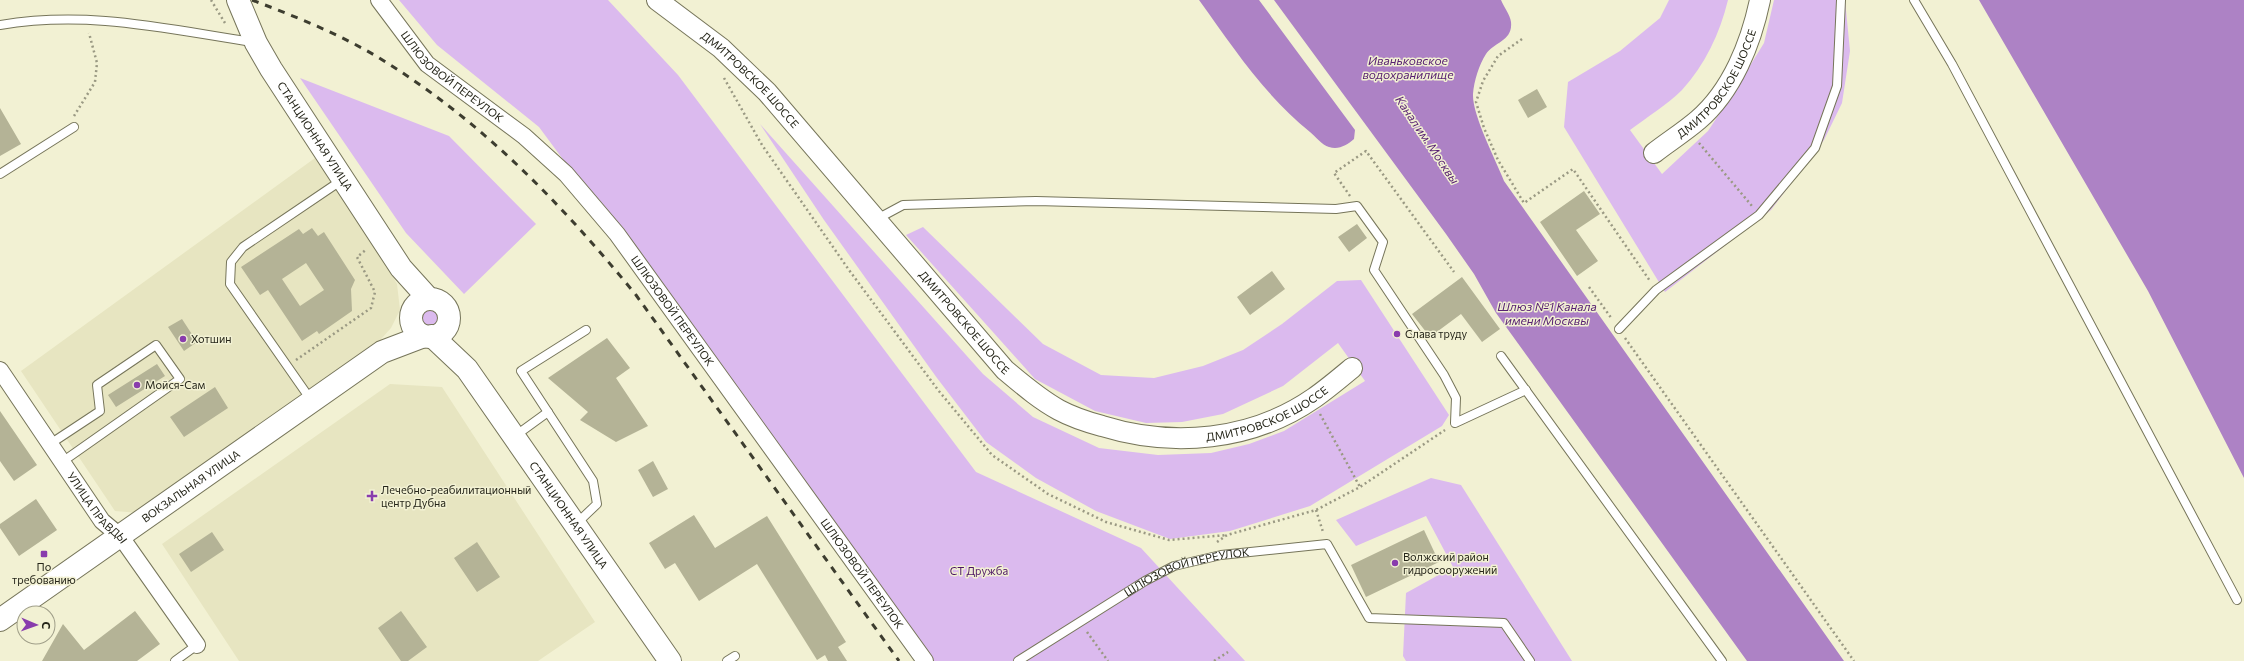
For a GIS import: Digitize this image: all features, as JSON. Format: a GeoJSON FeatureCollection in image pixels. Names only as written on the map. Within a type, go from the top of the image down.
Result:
{"type":"FeatureCollection","features":[{"type":"Feature","properties":{"kind":"main road","name":"СТАНЦИОННАЯ УЛИЦА"},"geometry":{"type":"LineString","coordinates":[[238,0],[246,41],[343,180],[401,268],[417,308],[412,326],[434,333],[467,368],[670,661]]}},
{"type":"Feature","properties":{"kind":"main road"},"geometry":{"type":"LineString","coordinates":[[417,308],[440,301],[444,305],[448,315],[434,333]]}},
{"type":"Feature","properties":{"kind":"main road","name":"ВОКЗАЛЬНАЯ УЛИЦА"},"geometry":{"type":"LineString","coordinates":[[382,352],[417,308]]}},
{"type":"Feature","properties":{"kind":"main road","name":"ВОКЗАЛЬНАЯ УЛИЦА"},"geometry":{"type":"LineString","coordinates":[[0,620],[121,537],[382,352],[434,333]]}},
{"type":"Feature","properties":{"kind":"street","name":"ШЛЮЗОВОЙ ПЕРЕУЛОК"},"geometry":{"type":"LineString","coordinates":[[379,0],[427,64],[524,136],[566,174],[616,234],[925,661]]}},
{"type":"Feature","properties":{"kind":"street","name":"ДМИТРОВСКОЕ ШОССЕ"},"geometry":{"type":"LineString","coordinates":[[657,0],[720,48],[767,92],[1006,370],[1033,394],[1060,411],[1123,433],[1157,438],[1190,439],[1218,436],[1248,429],[1279,416],[1314,398],[1352,368]]}},
{"type":"Feature","properties":{"kind":"street","name":"ДМИТРОВСКОЕ ШОССЕ"},"geometry":{"type":"LineString","coordinates":[[1654,153],[1699,119],[1722,92],[1741,60],[1750,36],[1760,0]]}},
{"type":"Feature","properties":{"kind":"street","name":"УЛИЦА ПРАВДЫ"},"geometry":{"type":"LineString","coordinates":[[0,370],[102,521],[121,537],[197,645]]}},
{"type":"Feature","properties":{"kind":"lane"},"geometry":{"type":"LineString","coordinates":[[1619,329],[1656,290],[1759,215],[1815,148],[1837,86],[1841,0]]}},
{"type":"Feature","properties":{"kind":"lane"},"geometry":{"type":"LineString","coordinates":[[1914,0],[1952,64],[2237,600]]}},
{"type":"Feature","properties":{"kind":"lane"},"geometry":{"type":"LineString","coordinates":[[0,25],[24,21],[73,18],[115,20],[246,41]]}},
{"type":"Feature","properties":{"kind":"lane"},"geometry":{"type":"LineString","coordinates":[[0,174],[74,127]]}},
{"type":"Feature","properties":{"kind":"lane"},"geometry":{"type":"LineString","coordinates":[[312,402],[230,284],[231,262],[243,247],[343,180]]}},
{"type":"Feature","properties":{"kind":"lane"},"geometry":{"type":"LineString","coordinates":[[876,220],[903,205],[1020,201],[1336,209],[1357,206],[1383,242],[1374,270],[1444,374],[1456,398],[1456,423],[1526,390]]}},
{"type":"Feature","properties":{"kind":"lane"},"geometry":{"type":"LineString","coordinates":[[576,525],[597,504],[593,481],[522,371],[586,330]]}},
{"type":"Feature","properties":{"kind":"lane"},"geometry":{"type":"LineString","coordinates":[[50,444],[100,411],[97,385],[156,345],[180,379],[62,462]]}},
{"type":"Feature","properties":{"kind":"lane"},"geometry":{"type":"LineString","coordinates":[[1501,356],[1722,661]]}},
{"type":"Feature","properties":{"kind":"lane"},"geometry":{"type":"LineString","coordinates":[[515,436],[548,412]]}},
{"type":"Feature","properties":{"kind":"lane"},"geometry":{"type":"LineString","coordinates":[[1327,544],[1369,618],[1504,623],[1530,661]]}},
{"type":"Feature","properties":{"kind":"lane","name":"ШЛЮЗОВОЙ ПЕРЕУЛОК"},"geometry":{"type":"LineString","coordinates":[[1018,661],[1145,581],[1174,566],[1221,555],[1327,544]]}},
{"type":"Feature","properties":{"kind":"lane"},"geometry":{"type":"LineString","coordinates":[[175,661],[197,645]]}},
{"type":"Feature","properties":{"kind":"lane"},"geometry":{"type":"LineString","coordinates":[[727,661],[735,656]]}},
{"type":"Feature","properties":{"kind":"path"},"geometry":{"type":"LineString","coordinates":[[211,0],[246,41]]}},
{"type":"Feature","properties":{"kind":"path"},"geometry":{"type":"LineString","coordinates":[[83,32],[91,33],[97,63],[95,82]]}},
{"type":"Feature","properties":{"kind":"path"},"geometry":{"type":"LineString","coordinates":[[1522,40],[1498,56],[1483,81],[1476,102],[1484,128],[1498,160],[1524,203],[1573,169],[1656,290]]}},
{"type":"Feature","properties":{"kind":"path"},"geometry":{"type":"LineString","coordinates":[[723,76],[762,145],[849,270],[938,390],[992,455],[1048,494],[1106,522],[1169,540],[1227,535],[1316,510],[1360,487],[1456,423]]}},
{"type":"Feature","properties":{"kind":"path"},"geometry":{"type":"LineString","coordinates":[[1695,138],[1759,215]]}},
{"type":"Feature","properties":{"kind":"path"},"geometry":{"type":"LineString","coordinates":[[1357,206],[1334,173],[1366,151],[1454,272]]}},
{"type":"Feature","properties":{"kind":"path"},"geometry":{"type":"LineString","coordinates":[[287,366],[371,308],[375,292],[357,256],[368,249],[364,242]]}},
{"type":"Feature","properties":{"kind":"path"},"geometry":{"type":"LineString","coordinates":[[1589,287],[1854,661]]}},
{"type":"Feature","properties":{"kind":"path"},"geometry":{"type":"LineString","coordinates":[[1317,409],[1360,487]]}},
{"type":"Feature","properties":{"kind":"path"},"geometry":{"type":"LineString","coordinates":[[1316,510],[1327,544]]}},
{"type":"Feature","properties":{"kind":"path"},"geometry":{"type":"LineString","coordinates":[[1215,544],[1227,535]]}},
{"type":"Feature","properties":{"kind":"path"},"geometry":{"type":"LineString","coordinates":[[1079,622],[1108,661]]}},
{"type":"Feature","properties":{"kind":"path"},"geometry":{"type":"LineString","coordinates":[[1214,661],[1228,652]]}},
{"type":"Feature","properties":{"kind":"shaded area"},"geometry":{"type":"Polygon","coordinates":[[[315,158],[375,246],[397,284],[400,310],[391,328],[373,348],[139,513],[115,511],[21,371],[315,158]]]}},
{"type":"Feature","properties":{"kind":"shaded area","name":"Лечебно-реабилитационный центр Дубна"},"geometry":{"type":"Polygon","coordinates":[[[390,384],[442,387],[595,622],[538,661],[239,661],[162,544],[390,384]]]}},
{"type":"Feature","properties":{"kind":"green space","name":"СТ Дружба"},"geometry":{"type":"Polygon","coordinates":[[[399,0],[608,0],[678,75],[976,472],[1141,548],[1245,661],[934,661],[539,127],[437,45],[399,0]]]}},
{"type":"Feature","properties":{"kind":"green space"},"geometry":{"type":"Polygon","coordinates":[[[1669,0],[1728,0],[1721,24],[1711,48],[1698,70],[1682,90],[1670,101],[1630,130],[1662,174],[1708,131],[1735,90],[1764,43],[1774,0],[1845,0],[1850,51],[1842,103],[1824,140],[1771,210],[1665,292],[1564,127],[1568,82],[1620,51],[1660,18],[1669,0]]]}},
{"type":"Feature","properties":{"kind":"green space"},"geometry":{"type":"Polygon","coordinates":[[[300,78],[449,136],[536,224],[464,294],[406,233],[300,78]]]}},
{"type":"Feature","properties":{"kind":"green space"},"geometry":{"type":"Polygon","coordinates":[[[760,124],[983,374],[1033,417],[1099,448],[1158,455],[1211,453],[1249,444],[1284,431],[1365,381],[1338,343],[1283,386],[1223,414],[1182,422],[1146,423],[1095,411],[1035,379],[906,235],[923,227],[1043,344],[1101,375],[1154,378],[1203,366],[1243,350],[1282,324],[1337,281],[1361,280],[1449,415],[1442,426],[1310,506],[1230,531],[1170,539],[1096,511],[1036,478],[986,442],[937,378],[824,220],[760,124]]]}},
{"type":"Feature","properties":{"kind":"green space"},"geometry":{"type":"Polygon","coordinates":[[[430,308],[437,311],[440,318],[437,325],[430,328],[423,325],[420,318],[423,311],[430,308]]]}},
{"type":"Feature","properties":{"kind":"green space"},"geometry":{"type":"Polygon","coordinates":[[[1431,478],[1461,485],[1572,661],[1406,661],[1403,656],[1406,593],[1453,567],[1426,516],[1356,546],[1336,520],[1431,478]]]}},
{"type":"Feature","properties":{"kind":"water"},"geometry":{"type":"Polygon","coordinates":[[[1199,0],[1259,0],[1355,130],[1354,139],[1343,146],[1336,148],[1326,146],[1293,118],[1250,70],[1199,0]]]}},
{"type":"Feature","properties":{"kind":"water"},"geometry":{"type":"Polygon","coordinates":[[[1274,0],[1501,0],[1510,19],[1511,28],[1506,37],[1489,50],[1483,58],[1477,73],[1473,94],[1476,114],[1504,181],[1844,661],[1747,661],[1496,313],[1474,274],[1446,234],[1274,0]]]}},
{"type":"Feature","properties":{"kind":"water"},"geometry":{"type":"Polygon","coordinates":[[[1979,0],[2244,0],[2244,478],[2148,291],[1979,0]]]}},
{"type":"Feature","properties":{"kind":"building"},"geometry":{"type":"Polygon","coordinates":[[[1537,89],[1547,107],[1528,118],[1518,100],[1537,89]]]}},
{"type":"Feature","properties":{"kind":"building"},"geometry":{"type":"Polygon","coordinates":[[[0,108],[21,144],[0,156],[0,108]]]}},
{"type":"Feature","properties":{"kind":"building"},"geometry":{"type":"Polygon","coordinates":[[[1584,191],[1600,214],[1576,230],[1598,261],[1577,276],[1540,222],[1584,191]]]}},
{"type":"Feature","properties":{"kind":"building"},"geometry":{"type":"Polygon","coordinates":[[[1357,224],[1367,238],[1349,252],[1338,237],[1357,224]]]}},
{"type":"Feature","properties":{"kind":"building"},"geometry":{"type":"Polygon","coordinates":[[[312,228],[318,236],[324,232],[355,280],[351,289],[352,311],[319,334],[317,331],[302,341],[268,290],[260,295],[241,267],[299,229],[303,234],[312,228]],[[306,263],[282,279],[300,306],[324,290],[306,263]]]}},
{"type":"Feature","properties":{"kind":"building"},"geometry":{"type":"Polygon","coordinates":[[[1272,271],[1285,289],[1250,315],[1237,297],[1272,271]]]}},
{"type":"Feature","properties":{"kind":"building"},"geometry":{"type":"Polygon","coordinates":[[[1462,277],[1500,329],[1482,342],[1461,314],[1430,337],[1412,314],[1462,277]]]}},
{"type":"Feature","properties":{"kind":"building"},"geometry":{"type":"Polygon","coordinates":[[[182,319],[197,342],[184,351],[168,327],[182,319]]]}},
{"type":"Feature","properties":{"kind":"building"},"geometry":{"type":"Polygon","coordinates":[[[607,338],[630,368],[616,378],[648,426],[616,442],[580,420],[588,412],[548,378],[607,338]]]}},
{"type":"Feature","properties":{"kind":"building","name":"Мойся-Сам"},"geometry":{"type":"Polygon","coordinates":[[[157,364],[165,376],[116,407],[108,395],[157,364]]]}},
{"type":"Feature","properties":{"kind":"building"},"geometry":{"type":"Polygon","coordinates":[[[215,387],[228,408],[184,437],[170,417],[215,387]]]}},
{"type":"Feature","properties":{"kind":"building"},"geometry":{"type":"Polygon","coordinates":[[[0,411],[37,465],[14,481],[0,461],[0,411]]]}},
{"type":"Feature","properties":{"kind":"building"},"geometry":{"type":"Polygon","coordinates":[[[653,461],[668,489],[653,497],[638,470],[653,461]]]}},
{"type":"Feature","properties":{"kind":"building"},"geometry":{"type":"Polygon","coordinates":[[[36,499],[57,530],[19,556],[0,528],[0,524],[36,499]]]}},
{"type":"Feature","properties":{"kind":"building"},"geometry":{"type":"Polygon","coordinates":[[[694,515],[715,548],[767,516],[846,642],[838,647],[847,661],[828,661],[825,655],[817,660],[757,564],[699,601],[675,563],[665,569],[649,543],[694,515]]]}},
{"type":"Feature","properties":{"kind":"building","name":"Волжский район гидросооружений"},"geometry":{"type":"Polygon","coordinates":[[[1424,530],[1439,562],[1366,597],[1351,565],[1424,530]]]}},
{"type":"Feature","properties":{"kind":"building"},"geometry":{"type":"Polygon","coordinates":[[[212,532],[224,550],[191,572],[179,554],[212,532]]]}},
{"type":"Feature","properties":{"kind":"building"},"geometry":{"type":"Polygon","coordinates":[[[477,542],[500,577],[477,592],[454,558],[477,542]]]}},
{"type":"Feature","properties":{"kind":"building"},"geometry":{"type":"Polygon","coordinates":[[[135,611],[160,644],[137,661],[42,661],[51,645],[56,645],[56,636],[63,624],[84,650],[135,611]]]}},
{"type":"Feature","properties":{"kind":"building"},"geometry":{"type":"Polygon","coordinates":[[[401,611],[427,647],[408,661],[401,661],[378,628],[401,611]]]}},
{"type":"Feature","properties":{"kind":"railway"},"geometry":{"type":"LineString","coordinates":[[252,0],[331,32],[376,56],[414,81],[450,107],[484,135],[548,195],[578,227],[636,295],[899,661]]}},
{"type":"Feature","properties":{"kind":"place","name":"Слава труду"},"geometry":{"type":"Point","coordinates":[1397,334]}},
{"type":"Feature","properties":{"kind":"place","name":"Хотшин"},"geometry":{"type":"Point","coordinates":[183,339]}},
{"type":"Feature","properties":{"kind":"place","name":"Мойся-Сам"},"geometry":{"type":"Point","coordinates":[137,385]}},
{"type":"Feature","properties":{"kind":"place","name":"Лечебно-реабилитационный центр Дубна"},"geometry":{"type":"Point","coordinates":[372,496]}},
{"type":"Feature","properties":{"kind":"place","name":"По требованию"},"geometry":{"type":"Point","coordinates":[44,554]}},
{"type":"Feature","properties":{"kind":"place","name":"Волжский район гидросооружений"},"geometry":{"type":"Point","coordinates":[1395,563]}},
{"type":"Feature","properties":{"kind":"water label","name":"Иваньковское водохранилище"},"geometry":{"type":"Point","coordinates":[1408,68]}},
{"type":"Feature","properties":{"kind":"water label","name":"Канал им. Москвы"},"geometry":{"type":"Point","coordinates":[1427,140]}},
{"type":"Feature","properties":{"kind":"water label","name":"Шлюз №1 Канала имени Москвы"},"geometry":{"type":"Point","coordinates":[1547,314]}}]}
